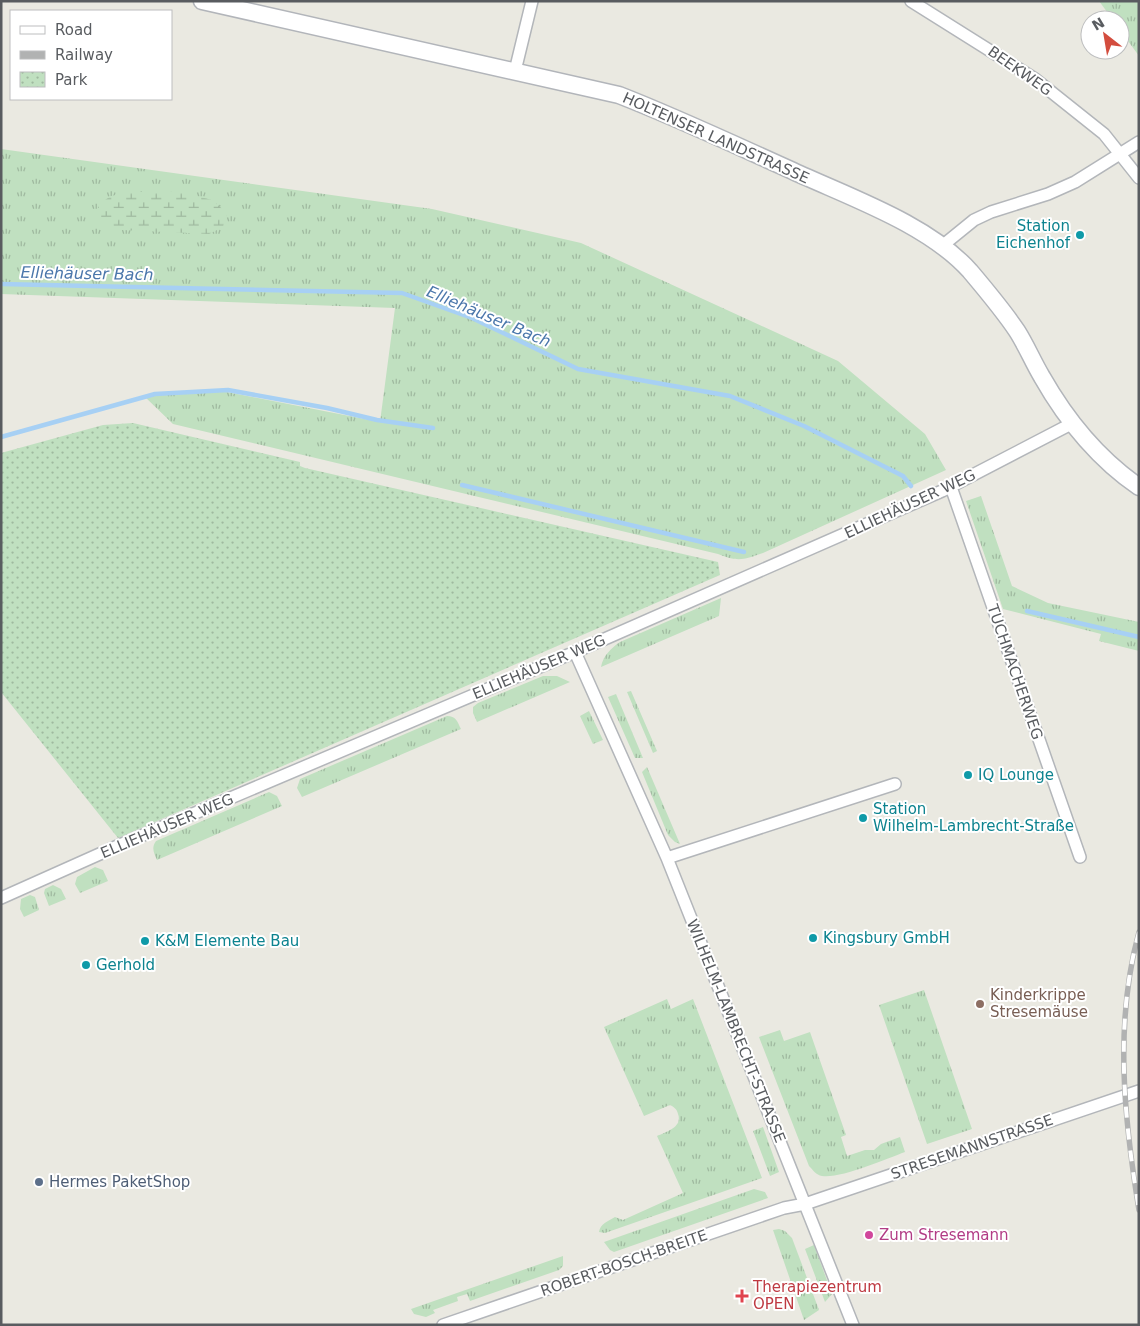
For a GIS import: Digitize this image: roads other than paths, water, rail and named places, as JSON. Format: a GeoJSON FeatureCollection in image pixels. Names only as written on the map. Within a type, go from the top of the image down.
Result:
{"type":"FeatureCollection","features":[{"type":"Feature","properties":{"kind":"street","name":"HOLTENSER LANDSTRASSE"},"geometry":{"type":"LineString","coordinates":[[202,1],[250,7],[620,95],[658,110],[874,208],[942,246],[970,271],[1017,332],[1042,378],[1071,424],[1094,450],[1139,487]]}},
{"type":"Feature","properties":{"kind":"street"},"geometry":{"type":"LineString","coordinates":[[515,71],[532,1]]}},
{"type":"Feature","properties":{"kind":"street","name":"BEEKWEG"},"geometry":{"type":"LineString","coordinates":[[911,1],[1035,79],[1104,134],[1139,178]]}},
{"type":"Feature","properties":{"kind":"street"},"geometry":{"type":"LineString","coordinates":[[942,246],[974,220],[991,212],[1048,194],[1075,182],[1139,142]]}},
{"type":"Feature","properties":{"kind":"street","name":"ELLIEHÄUSER WEG"},"geometry":{"type":"LineString","coordinates":[[1,898],[122,844],[575,652],[951,486],[1071,424]]}},
{"type":"Feature","properties":{"kind":"street","name":"TUCHMACHERWEG"},"geometry":{"type":"LineString","coordinates":[[951,486],[1080,857]]}},
{"type":"Feature","properties":{"kind":"street","name":"WILHELM-LAMBRECHT-STRASSE"},"geometry":{"type":"LineString","coordinates":[[575,652],[667,858],[852,1325]]}},
{"type":"Feature","properties":{"kind":"street"},"geometry":{"type":"LineString","coordinates":[[667,858],[894,784]]}},
{"type":"Feature","properties":{"kind":"street","name":"STRESEMANNSTRASSE"},"geometry":{"type":"LineString","coordinates":[[805,1204],[1139,1091]]}},
{"type":"Feature","properties":{"kind":"street","name":"ROBERT-BOSCH-BREITE"},"geometry":{"type":"LineString","coordinates":[[443,1325],[784,1208],[805,1204]]}},
{"type":"Feature","properties":{"kind":"waterway","name":"Elliehäuser Bach"},"geometry":{"type":"LineString","coordinates":[[1,284],[402,293],[472,318],[578,369],[730,396],[804,426],[903,476],[911,486]]}},
{"type":"Feature","properties":{"kind":"waterway"},"geometry":{"type":"LineString","coordinates":[[1,437],[155,394],[228,390],[327,408],[377,420],[433,428]]}},
{"type":"Feature","properties":{"kind":"waterway"},"geometry":{"type":"LineString","coordinates":[[462,485],[744,552]]}},
{"type":"Feature","properties":{"kind":"waterway","name":"Elliehäuser Bach"},"geometry":{"type":"LineString","coordinates":[[1027,611],[1139,637]]}},
{"type":"Feature","properties":{"kind":"railway"},"geometry":{"type":"LineString","coordinates":[[1139,932],[1131,966],[1124,1036],[1124,1071],[1129,1141],[1139,1210]]}},
{"type":"Feature","properties":{"kind":"place","name":"Station Eichenhof"},"geometry":{"type":"Point","coordinates":[1080,235]}},
{"type":"Feature","properties":{"kind":"place","name":"IQ Lounge"},"geometry":{"type":"Point","coordinates":[968,775]}},
{"type":"Feature","properties":{"kind":"place","name":"Station Wilhelm-Lambrecht-Straße"},"geometry":{"type":"Point","coordinates":[863,818]}},
{"type":"Feature","properties":{"kind":"place","name":"Kingsbury GmbH"},"geometry":{"type":"Point","coordinates":[813,938]}},
{"type":"Feature","properties":{"kind":"place","name":"K&M Elemente Bau"},"geometry":{"type":"Point","coordinates":[145,941]}},
{"type":"Feature","properties":{"kind":"place","name":"Gerhold"},"geometry":{"type":"Point","coordinates":[86,965]}},
{"type":"Feature","properties":{"kind":"place","name":"Kinderkrippe Stresemäuse"},"geometry":{"type":"Point","coordinates":[980,1004]}},
{"type":"Feature","properties":{"kind":"place","name":"Hermes PaketShop"},"geometry":{"type":"Point","coordinates":[39,1182]}},
{"type":"Feature","properties":{"kind":"place","name":"Zum Stresemann"},"geometry":{"type":"Point","coordinates":[869,1235]}},
{"type":"Feature","properties":{"kind":"place","name":"Therapiezentrum OPEN"},"geometry":{"type":"Point","coordinates":[742,1296]}}]}
